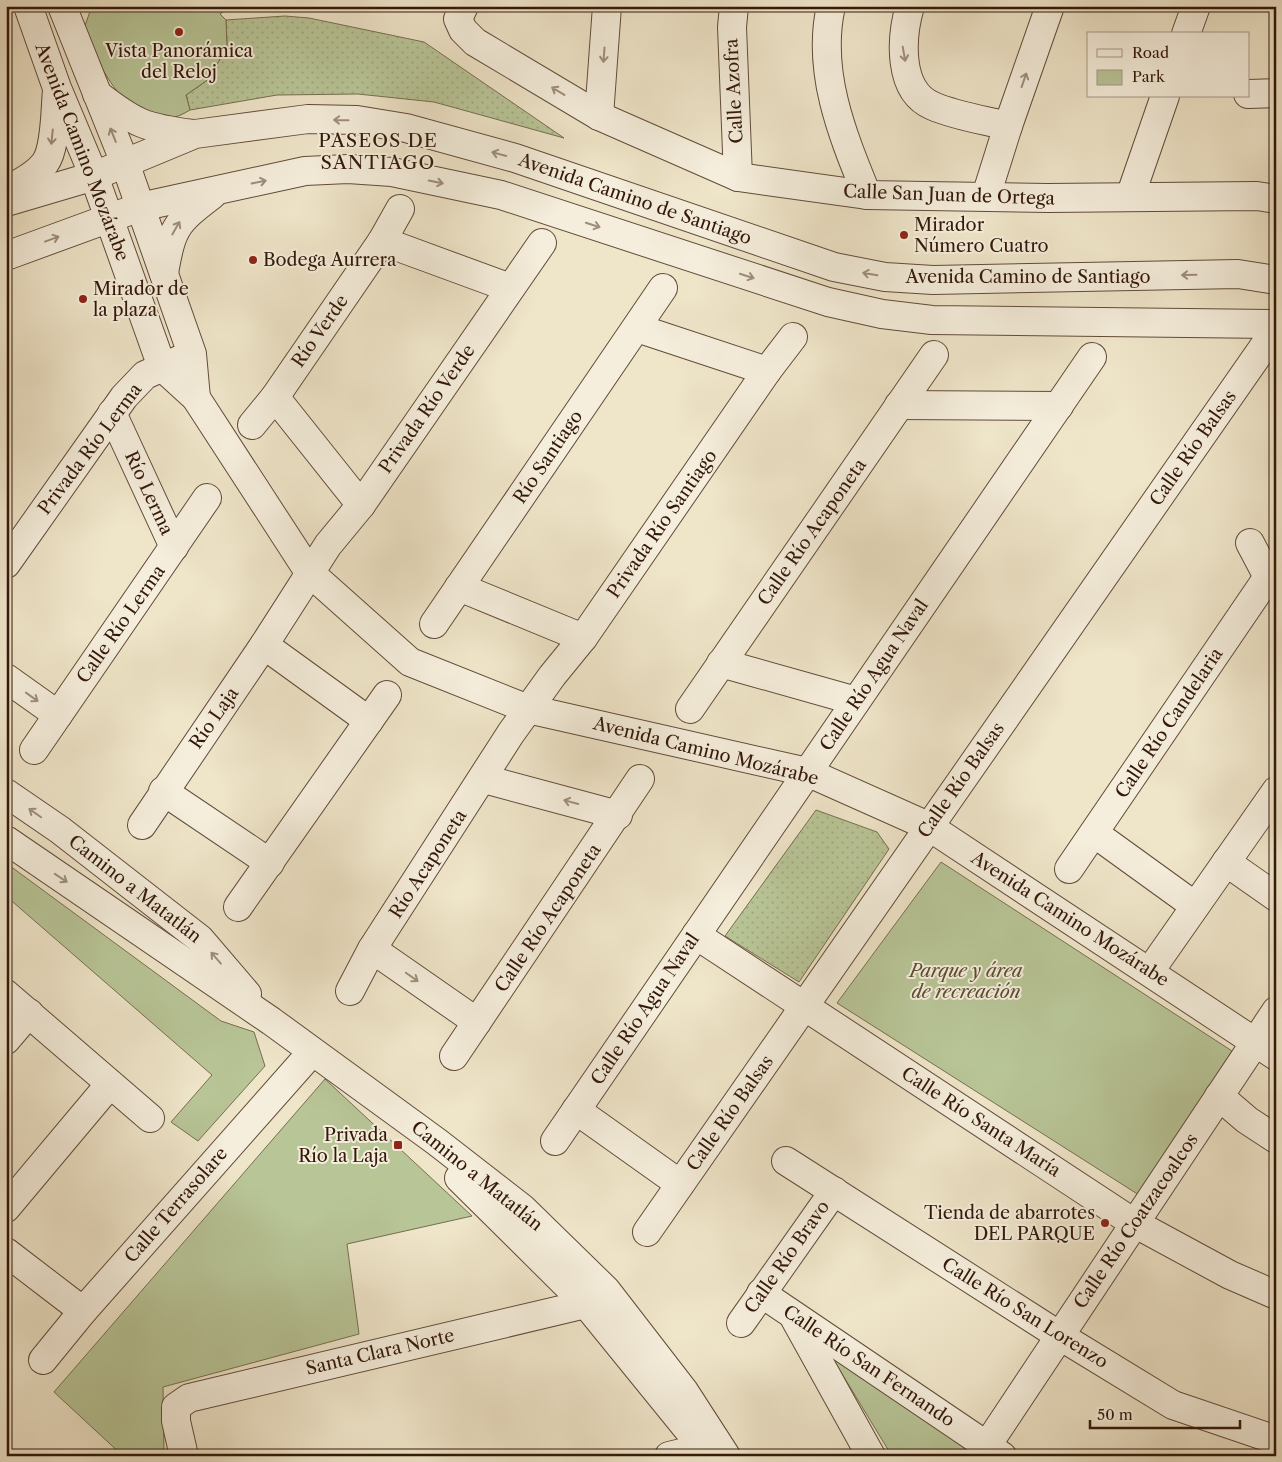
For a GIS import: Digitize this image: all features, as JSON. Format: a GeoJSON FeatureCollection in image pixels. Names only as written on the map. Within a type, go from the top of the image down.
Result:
{"type":"FeatureCollection","features":[{"type":"Feature","properties":{"kind":"street","name":"Avenida Camino Mozárabe"},"geometry":{"type":"LineString","coordinates":[[28,6],[57,88],[110,218],[162,367],[196,398],[309,572],[410,662],[528,709],[808,772],[928,826],[1150,971],[1265,1049]]}},
{"type":"Feature","properties":{"kind":"street","name":"Avenida Camino Mozárabe"},"geometry":{"type":"LineString","coordinates":[[62,6],[125,164],[192,354],[196,398]]}},
{"type":"Feature","properties":{"kind":"street"},"geometry":{"type":"LineString","coordinates":[[599,116],[607,6]]}},
{"type":"Feature","properties":{"kind":"street","name":"Calle Azofra"},"geometry":{"type":"LineString","coordinates":[[734,6],[732,27],[738,177]]}},
{"type":"Feature","properties":{"kind":"street"},"geometry":{"type":"LineString","coordinates":[[831,6],[828,20],[828,61],[832,96],[842,135],[867,196]]}},
{"type":"Feature","properties":{"kind":"street"},"geometry":{"type":"LineString","coordinates":[[910,6],[904,25],[902,46],[907,70],[915,91],[932,106],[1008,126]]}},
{"type":"Feature","properties":{"kind":"street"},"geometry":{"type":"LineString","coordinates":[[986,196],[1050,6]]}},
{"type":"Feature","properties":{"kind":"street"},"geometry":{"type":"LineString","coordinates":[[1187,32],[1196,6]]}},
{"type":"Feature","properties":{"kind":"street","name":"Calle San Juan de Ortega"},"geometry":{"type":"LineString","coordinates":[[461,13],[463,30],[475,42],[599,116],[738,177],[867,196],[1130,198],[1258,196],[1276,199]]}},
{"type":"Feature","properties":{"kind":"street"},"geometry":{"type":"LineString","coordinates":[[6,191],[34,174],[44,164],[50,153],[57,88]]}},
{"type":"Feature","properties":{"kind":"street"},"geometry":{"type":"LineString","coordinates":[[96,92],[125,116],[139,123],[158,130],[195,134]]}},
{"type":"Feature","properties":{"kind":"street"},"geometry":{"type":"LineString","coordinates":[[1250,94],[1276,93]]}},
{"type":"Feature","properties":{"kind":"street"},"geometry":{"type":"LineString","coordinates":[[1130,198],[1164,98]]}},
{"type":"Feature","properties":{"kind":"street","name":"Avenida Camino de Santiago"},"geometry":{"type":"LineString","coordinates":[[6,202],[94,176],[195,134],[308,120],[357,120],[406,128],[515,158],[834,268],[885,277],[933,280],[1238,274],[1276,280]]}},
{"type":"Feature","properties":{"kind":"street","name":"Avenida Camino de Santiago"},"geometry":{"type":"LineString","coordinates":[[6,256],[140,207],[305,172],[348,169],[392,172],[500,196],[828,302],[882,314],[932,320],[1276,324]]}},
{"type":"Feature","properties":{"kind":"street"},"geometry":{"type":"LineString","coordinates":[[164,275],[170,239],[177,225],[186,214],[218,190]]}},
{"type":"Feature","properties":{"kind":"street","name":"Río Verde"},"geometry":{"type":"LineString","coordinates":[[252,425],[275,396],[382,242],[400,210]]}},
{"type":"Feature","properties":{"kind":"street"},"geometry":{"type":"LineString","coordinates":[[382,242],[510,288]]}},
{"type":"Feature","properties":{"kind":"street","name":"Privada Río Verde"},"geometry":{"type":"LineString","coordinates":[[309,572],[328,545],[361,505],[542,243]]}},
{"type":"Feature","properties":{"kind":"street","name":"Río Santiago"},"geometry":{"type":"LineString","coordinates":[[434,624],[663,288]]}},
{"type":"Feature","properties":{"kind":"street"},"geometry":{"type":"LineString","coordinates":[[637,328],[767,371]]}},
{"type":"Feature","properties":{"kind":"street","name":"Calle Río Balsas"},"geometry":{"type":"LineString","coordinates":[[647,1232],[1276,329]]}},
{"type":"Feature","properties":{"kind":"street","name":"Privada Río Santiago"},"geometry":{"type":"LineString","coordinates":[[528,709],[583,638],[767,371],[793,337]]}},
{"type":"Feature","properties":{"kind":"street","name":"Privada Río Lerma"},"geometry":{"type":"LineString","coordinates":[[6,564],[112,413],[145,375],[192,354]]}},
{"type":"Feature","properties":{"kind":"street","name":"Calle Río Acaponeta"},"geometry":{"type":"LineString","coordinates":[[690,709],[934,355]]}},
{"type":"Feature","properties":{"kind":"street","name":"Calle Río Agua Naval"},"geometry":{"type":"LineString","coordinates":[[554,1141],[1092,357]]}},
{"type":"Feature","properties":{"kind":"street"},"geometry":{"type":"LineString","coordinates":[[275,396],[361,505]]}},
{"type":"Feature","properties":{"kind":"street"},"geometry":{"type":"LineString","coordinates":[[899,405],[1059,406]]}},
{"type":"Feature","properties":{"kind":"street","name":"Río Lerma"},"geometry":{"type":"LineString","coordinates":[[112,413],[174,547]]}},
{"type":"Feature","properties":{"kind":"street","name":"Calle Río Lerma"},"geometry":{"type":"LineString","coordinates":[[34,750],[207,498]]}},
{"type":"Feature","properties":{"kind":"street"},"geometry":{"type":"LineString","coordinates":[[1250,543],[1272,579]]}},
{"type":"Feature","properties":{"kind":"street","name":"Río Laja"},"geometry":{"type":"LineString","coordinates":[[142,825],[163,791],[264,645],[309,572]]}},
{"type":"Feature","properties":{"kind":"street","name":"Calle Río Candelaria"},"geometry":{"type":"LineString","coordinates":[[1069,869],[1272,579]]}},
{"type":"Feature","properties":{"kind":"street"},"geometry":{"type":"LineString","coordinates":[[459,587],[583,638]]}},
{"type":"Feature","properties":{"kind":"street"},"geometry":{"type":"LineString","coordinates":[[264,645],[369,721]]}},
{"type":"Feature","properties":{"kind":"street"},"geometry":{"type":"LineString","coordinates":[[722,663],[856,701]]}},
{"type":"Feature","properties":{"kind":"street"},"geometry":{"type":"LineString","coordinates":[[6,678],[58,715]]}},
{"type":"Feature","properties":{"kind":"street"},"geometry":{"type":"LineString","coordinates":[[238,907],[387,695]]}},
{"type":"Feature","properties":{"kind":"street","name":"Río Acaponeta"},"geometry":{"type":"LineString","coordinates":[[350,991],[372,949],[528,709]]}},
{"type":"Feature","properties":{"kind":"street"},"geometry":{"type":"LineString","coordinates":[[484,779],[618,815]]}},
{"type":"Feature","properties":{"kind":"street","name":"Calle Río Acaponeta"},"geometry":{"type":"LineString","coordinates":[[454,1056],[618,815],[640,779]]}},
{"type":"Feature","properties":{"kind":"street"},"geometry":{"type":"LineString","coordinates":[[163,791],[270,863]]}},
{"type":"Feature","properties":{"kind":"street"},"geometry":{"type":"LineString","coordinates":[[1150,971],[1276,791]]}},
{"type":"Feature","properties":{"kind":"street","name":"Camino a Matatlán"},"geometry":{"type":"LineString","coordinates":[[6,793],[60,830],[200,939],[271,1021]]}},
{"type":"Feature","properties":{"kind":"street"},"geometry":{"type":"LineString","coordinates":[[6,834],[42,850],[55,845],[60,830]]}},
{"type":"Feature","properties":{"kind":"street"},"geometry":{"type":"LineString","coordinates":[[1094,833],[1195,906]]}},
{"type":"Feature","properties":{"kind":"street","name":"Camino a Matatlán"},"geometry":{"type":"LineString","coordinates":[[6,840],[271,1021],[393,1110],[522,1208],[606,1290],[684,1390],[712,1453]]}},
{"type":"Feature","properties":{"kind":"street"},"geometry":{"type":"LineString","coordinates":[[1226,862],[1276,897]]}},
{"type":"Feature","properties":{"kind":"street","name":"Calle Río Santa María"},"geometry":{"type":"LineString","coordinates":[[696,935],[1134,1223],[1230,1275],[1276,1295]]}},
{"type":"Feature","properties":{"kind":"street"},"geometry":{"type":"LineString","coordinates":[[372,949],[477,1022]]}},
{"type":"Feature","properties":{"kind":"street"},"geometry":{"type":"LineString","coordinates":[[6,994],[150,1118]]}},
{"type":"Feature","properties":{"kind":"street","name":"Calle Río Coatzacoalcos"},"geometry":{"type":"LineString","coordinates":[[990,1453],[1060,1336],[1219,1096],[1265,1049],[1276,1011]]}},
{"type":"Feature","properties":{"kind":"street"},"geometry":{"type":"LineString","coordinates":[[6,1040],[30,1013]]}},
{"type":"Feature","properties":{"kind":"street","name":"Calle Terrasolare"},"geometry":{"type":"LineString","coordinates":[[43,1360],[83,1311],[312,1052]]}},
{"type":"Feature","properties":{"kind":"street"},"geometry":{"type":"LineString","coordinates":[[6,1208],[110,1084]]}},
{"type":"Feature","properties":{"kind":"street"},"geometry":{"type":"LineString","coordinates":[[1219,1096],[1247,1120],[1276,1139]]}},
{"type":"Feature","properties":{"kind":"street"},"geometry":{"type":"LineString","coordinates":[[393,1110],[586,1304],[712,1453]]}},
{"type":"Feature","properties":{"kind":"street"},"geometry":{"type":"LineString","coordinates":[[576,1110],[680,1184]]}},
{"type":"Feature","properties":{"kind":"street","name":"Calle Río San Lorenzo"},"geometry":{"type":"LineString","coordinates":[[786,1161],[1060,1336],[1173,1404],[1276,1440]]}},
{"type":"Feature","properties":{"kind":"street","name":"Calle Río Bravo"},"geometry":{"type":"LineString","coordinates":[[741,1322],[834,1192]]}},
{"type":"Feature","properties":{"kind":"street"},"geometry":{"type":"LineString","coordinates":[[6,1252],[83,1311]]}},
{"type":"Feature","properties":{"kind":"street","name":"Calle Río San Fernando"},"geometry":{"type":"LineString","coordinates":[[761,1294],[792,1313],[990,1453]]}},
{"type":"Feature","properties":{"kind":"street","name":"Santa Clara Norte"},"geometry":{"type":"LineString","coordinates":[[184,1456],[176,1420],[176,1406],[189,1398],[586,1304]]}},
{"type":"Feature","properties":{"kind":"street"},"geometry":{"type":"LineString","coordinates":[[792,1313],[871,1456]]}},
{"type":"Feature","properties":{"kind":"street"},"geometry":{"type":"LineString","coordinates":[[669,1456],[712,1453]]}},
{"type":"Feature","properties":{"kind":"green space"},"geometry":{"type":"Polygon","coordinates":[[[92,6],[233,6],[220,14],[226,20],[227,46],[209,79],[186,95],[190,110],[170,118],[153,118],[137,111],[123,98],[100,65],[83,31],[92,6]]]}},
{"type":"Feature","properties":{"kind":"green space"},"geometry":{"type":"Polygon","coordinates":[[[285,16],[309,18],[424,42],[564,138],[434,102],[358,94],[277,95],[190,110],[186,95],[209,79],[227,46],[226,20],[285,16]]]}},
{"type":"Feature","properties":{"kind":"green space"},"geometry":{"type":"Polygon","coordinates":[[[816,810],[877,832],[889,849],[799,982],[725,936],[816,810]]]}},
{"type":"Feature","properties":{"kind":"green space","name":"Parque y área de recreación"},"geometry":{"type":"Polygon","coordinates":[[[941,862],[1232,1051],[1139,1195],[837,1003],[941,862]]]}},
{"type":"Feature","properties":{"kind":"green space"},"geometry":{"type":"Polygon","coordinates":[[[6,863],[221,1021],[254,1032],[265,1066],[198,1141],[171,1122],[212,1075],[6,896],[6,863]]]}},
{"type":"Feature","properties":{"kind":"green space"},"geometry":{"type":"Polygon","coordinates":[[[325,1079],[472,1216],[347,1244],[359,1334],[163,1387],[164,1456],[123,1456],[54,1392],[325,1079]]]}},
{"type":"Feature","properties":{"kind":"green space"},"geometry":{"type":"Polygon","coordinates":[[[828,1351],[965,1448],[960,1456],[892,1456],[828,1351]]]}},
{"type":"Feature","properties":{"kind":"place","name":"Vista Panorámica del Reloj"},"geometry":{"type":"Point","coordinates":[179,32]}},
{"type":"Feature","properties":{"kind":"place","name":"Mirador Número Cuatro"},"geometry":{"type":"Point","coordinates":[904,235]}},
{"type":"Feature","properties":{"kind":"place","name":"Bodega Aurrera"},"geometry":{"type":"Point","coordinates":[253,260]}},
{"type":"Feature","properties":{"kind":"place","name":"Mirador de la plaza"},"geometry":{"type":"Point","coordinates":[83,299]}},
{"type":"Feature","properties":{"kind":"place","name":"Privada Río la Laja"},"geometry":{"type":"Point","coordinates":[398,1145]}},
{"type":"Feature","properties":{"kind":"place","name":"Tienda de abarrotes DEL PARQUE"},"geometry":{"type":"Point","coordinates":[1105,1223]}},
{"type":"Feature","properties":{"kind":"district","name":"PASEOS DE SANTIAGO"},"geometry":{"type":"Point","coordinates":[378,151]}}]}
